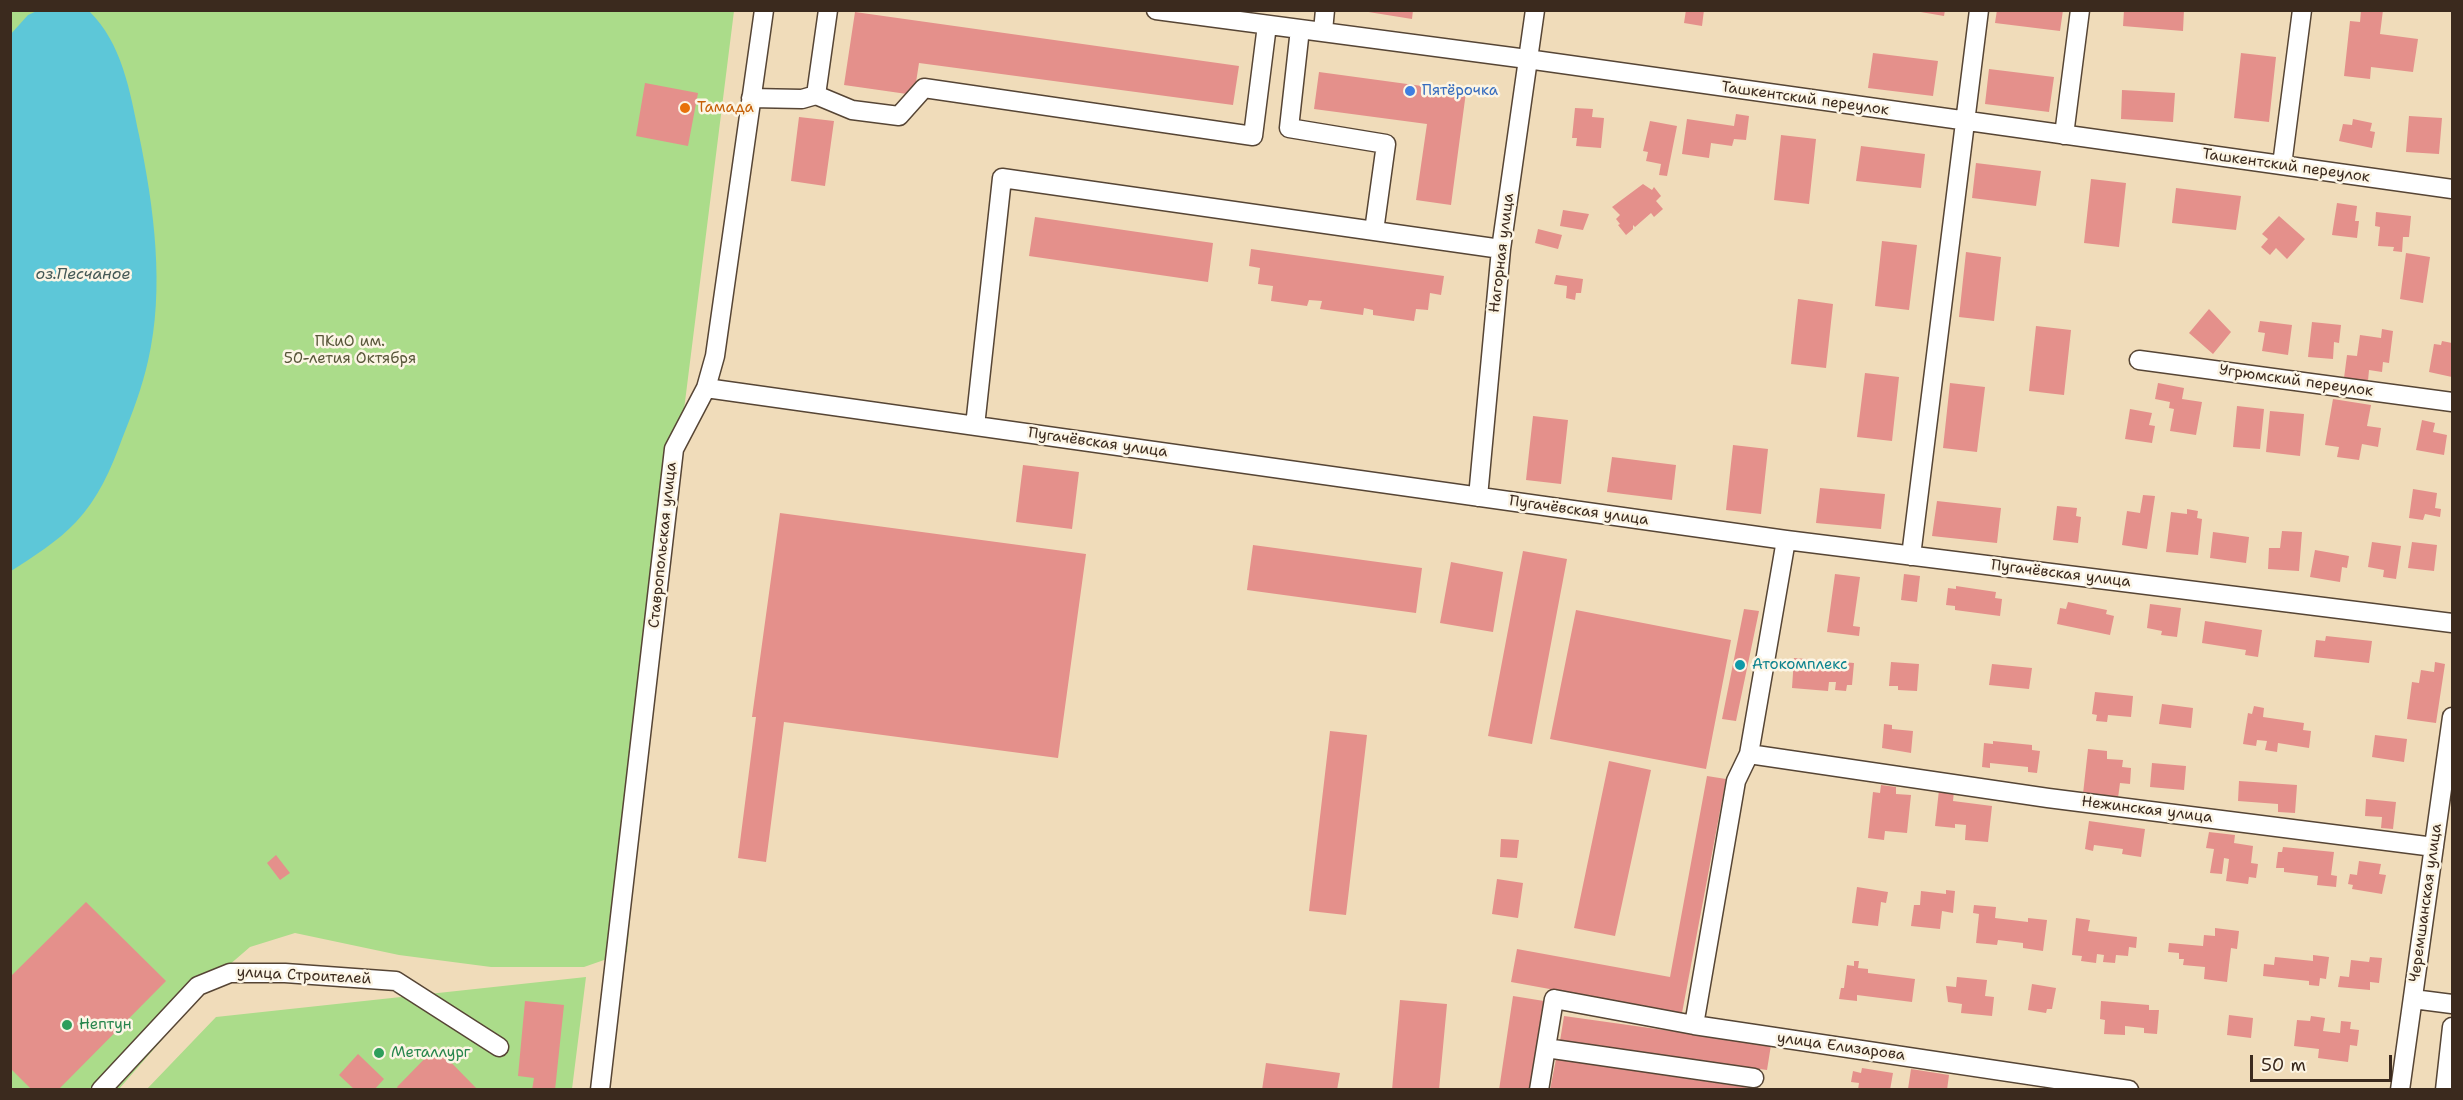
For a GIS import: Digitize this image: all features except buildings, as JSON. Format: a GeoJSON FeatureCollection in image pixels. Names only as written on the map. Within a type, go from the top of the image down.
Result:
{"type":"FeatureCollection","features":[{"type":"Feature","properties":{"kind":"street","name":"Ставропольская улица"},"geometry":{"type":"LineString","coordinates":[[600,1089],[674,449],[706,388],[715,356],[764,10]]}},
{"type":"Feature","properties":{"kind":"street"},"geometry":{"type":"LineString","coordinates":[[816,95],[828,10]]}},
{"type":"Feature","properties":{"kind":"street","name":"Ташкентский переулок"},"geometry":{"type":"LineString","coordinates":[[1156,10],[1527,59],[2452,189]]}},
{"type":"Feature","properties":{"kind":"street"},"geometry":{"type":"LineString","coordinates":[[1323,31],[1325,10]]}},
{"type":"Feature","properties":{"kind":"street","name":"Нагорная улица"},"geometry":{"type":"LineString","coordinates":[[1478,496],[1501,249],[1535,10]]}},
{"type":"Feature","properties":{"kind":"street"},"geometry":{"type":"LineString","coordinates":[[1911,556],[1963,121],[1979,10]]}},
{"type":"Feature","properties":{"kind":"street"},"geometry":{"type":"LineString","coordinates":[[2064,135],[2080,10]]}},
{"type":"Feature","properties":{"kind":"street"},"geometry":{"type":"LineString","coordinates":[[2282,165],[2302,10]]}},
{"type":"Feature","properties":{"kind":"street"},"geometry":{"type":"LineString","coordinates":[[752,98],[802,99],[816,95],[852,110],[899,116],[924,88],[1253,136],[1267,25]]}},
{"type":"Feature","properties":{"kind":"street"},"geometry":{"type":"LineString","coordinates":[[1300,29],[1289,128],[1386,144],[1374,231]]}},
{"type":"Feature","properties":{"kind":"street"},"geometry":{"type":"LineString","coordinates":[[975,426],[1002,178],[1501,249]]}},
{"type":"Feature","properties":{"kind":"street","name":"Угрюмский переулок"},"geometry":{"type":"LineString","coordinates":[[2139,360],[2452,402]]}},
{"type":"Feature","properties":{"kind":"street","name":"Пугачёвская улица"},"geometry":{"type":"LineString","coordinates":[[706,388],[1786,540],[2452,623]]}},
{"type":"Feature","properties":{"kind":"street"},"geometry":{"type":"LineString","coordinates":[[1694,1025],[1736,781],[1749,754],[1786,540]]}},
{"type":"Feature","properties":{"kind":"street","name":"Черемшанская улица"},"geometry":{"type":"LineString","coordinates":[[2400,1089],[2452,717]]}},
{"type":"Feature","properties":{"kind":"street","name":"Нежинская улица"},"geometry":{"type":"LineString","coordinates":[[1749,754],[1860,772],[2434,847]]}},
{"type":"Feature","properties":{"kind":"street","name":"улица Строителей"},"geometry":{"type":"LineString","coordinates":[[101,1089],[198,986],[230,972],[285,973],[396,981],[499,1047]]}},
{"type":"Feature","properties":{"kind":"street","name":"улица Елизарова"},"geometry":{"type":"LineString","coordinates":[[1546,1048],[1554,999],[1694,1025],[2129,1089]]}},
{"type":"Feature","properties":{"kind":"street"},"geometry":{"type":"LineString","coordinates":[[2413,999],[2452,1004]]}},
{"type":"Feature","properties":{"kind":"street"},"geometry":{"type":"LineString","coordinates":[[2445,1089],[2452,1027]]}},
{"type":"Feature","properties":{"kind":"street"},"geometry":{"type":"LineString","coordinates":[[1539,1089],[1546,1048],[1754,1078]]}},
{"type":"Feature","properties":{"kind":"green space","name":"ПКиО им. 50-летия Октября"},"geometry":{"type":"Polygon","coordinates":[[[10,11],[734,11],[652,665],[627,952],[584,967],[491,967],[399,955],[295,933],[250,947],[221,972],[119,1089],[11,1089],[10,11]]]}},
{"type":"Feature","properties":{"kind":"green space","name":"Металлург"},"geometry":{"type":"Polygon","coordinates":[[[586,977],[572,1089],[146,1090],[216,1017],[586,977]]]}},
{"type":"Feature","properties":{"kind":"water","name":"оз.Песчаное"},"geometry":{"type":"Polygon","coordinates":[[[39,10],[89,11],[109,38],[123,68],[144,162],[153,219],[156,248],[156,305],[153,334],[143,381],[118,450],[103,483],[91,504],[69,529],[45,549],[11,571],[10,35],[28,15],[39,10]]]}},
{"type":"Feature","properties":{"kind":"place","name":"Пятёрочка"},"geometry":{"type":"Point","coordinates":[1410,91]}},
{"type":"Feature","properties":{"kind":"place","name":"Тамада"},"geometry":{"type":"Point","coordinates":[685,108]}},
{"type":"Feature","properties":{"kind":"place","name":"Атокомплекс"},"geometry":{"type":"Point","coordinates":[1740,665]}},
{"type":"Feature","properties":{"kind":"place","name":"Нептун"},"geometry":{"type":"Point","coordinates":[67,1025]}},
{"type":"Feature","properties":{"kind":"place","name":"Металлург"},"geometry":{"type":"Point","coordinates":[379,1053]}}]}
